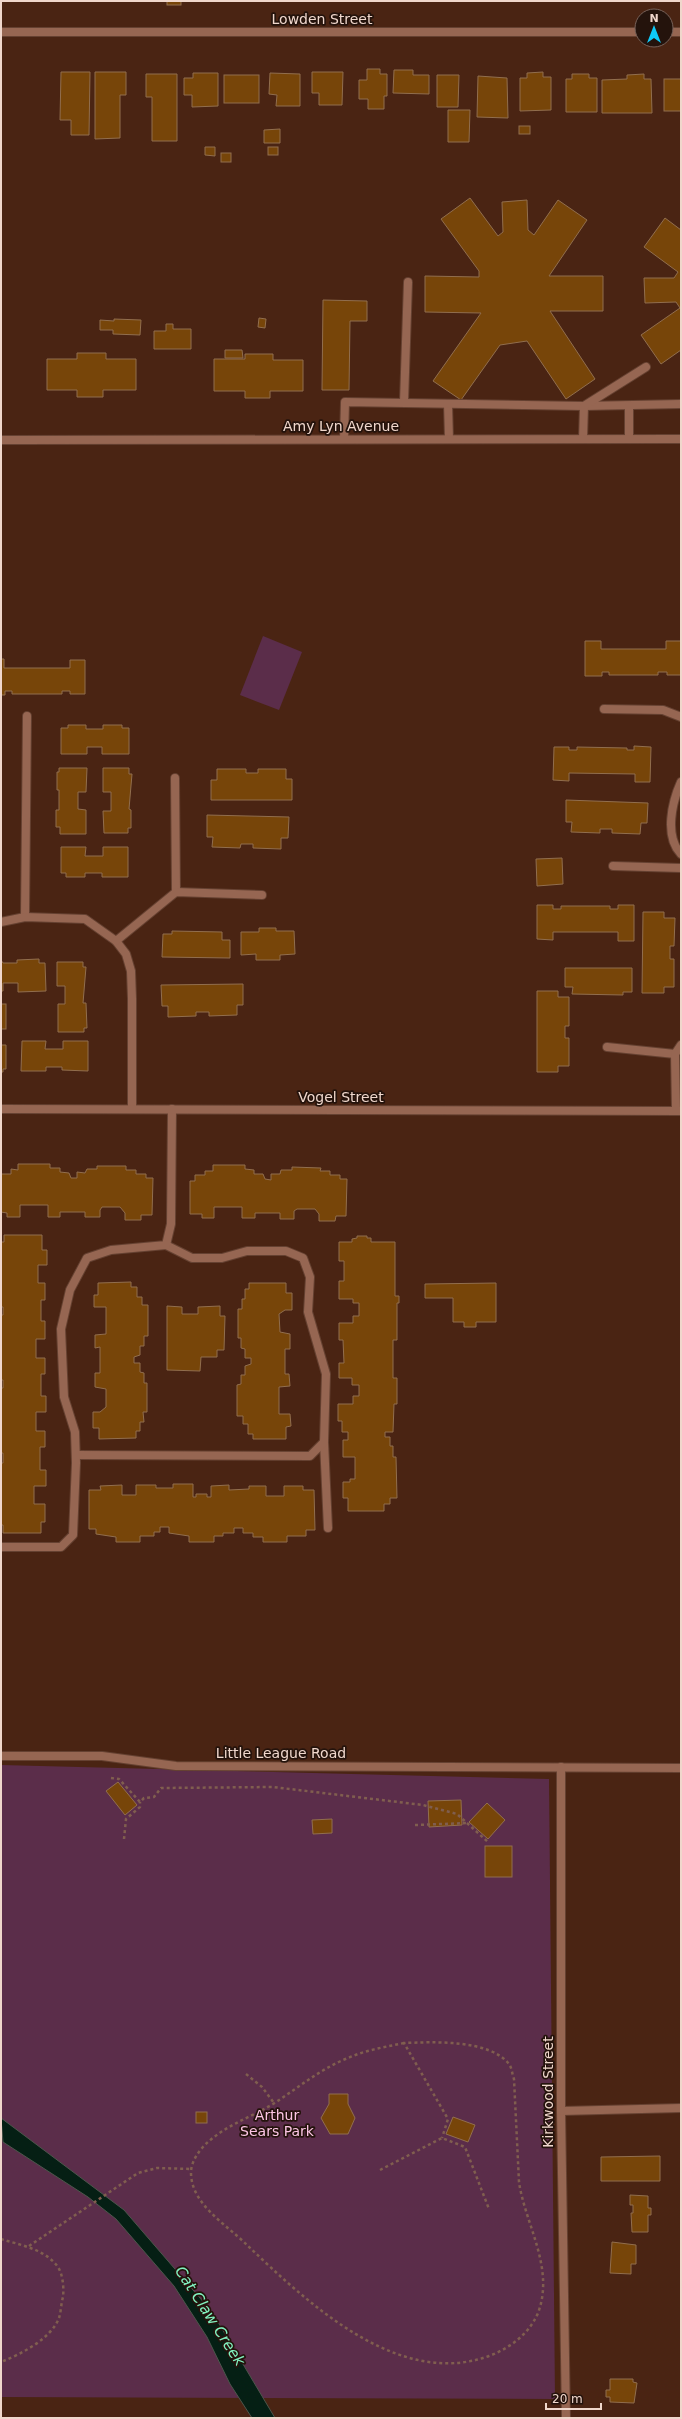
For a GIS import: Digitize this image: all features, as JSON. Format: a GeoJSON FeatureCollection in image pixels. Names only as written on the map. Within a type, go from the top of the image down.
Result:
{"type":"FeatureCollection","features":[{"type":"Feature","properties":{"kind":"street","name":"Lowden Street"},"geometry":{"type":"LineString","coordinates":[[1,32],[634,32]]}},
{"type":"Feature","properties":{"kind":"street"},"geometry":{"type":"LineString","coordinates":[[404,402],[408,282]]}},
{"type":"Feature","properties":{"kind":"street"},"geometry":{"type":"LineString","coordinates":[[584,406],[646,368]]}},
{"type":"Feature","properties":{"kind":"street"},"geometry":{"type":"LineString","coordinates":[[344,439],[345,402],[584,406],[681,404]]}},
{"type":"Feature","properties":{"kind":"street"},"geometry":{"type":"LineString","coordinates":[[448,404],[449,439]]}},
{"type":"Feature","properties":{"kind":"street"},"geometry":{"type":"LineString","coordinates":[[583,439],[584,406]]}},
{"type":"Feature","properties":{"kind":"street"},"geometry":{"type":"LineString","coordinates":[[629,406],[629,439]]}},
{"type":"Feature","properties":{"kind":"street","name":"Amy Lyn Avenue"},"geometry":{"type":"LineString","coordinates":[[1,440],[681,439]]}},
{"type":"Feature","properties":{"kind":"street"},"geometry":{"type":"LineString","coordinates":[[604,709],[663,710],[681,717]]}},
{"type":"Feature","properties":{"kind":"street"},"geometry":{"type":"LineString","coordinates":[[25,917],[27,716]]}},
{"type":"Feature","properties":{"kind":"street"},"geometry":{"type":"LineString","coordinates":[[174,778],[176,892]]}},
{"type":"Feature","properties":{"kind":"street"},"geometry":{"type":"LineString","coordinates":[[681,782],[674,797],[671,823],[676,849],[681,854]]}},
{"type":"Feature","properties":{"kind":"street"},"geometry":{"type":"LineString","coordinates":[[613,866],[681,868]]}},
{"type":"Feature","properties":{"kind":"street"},"geometry":{"type":"LineString","coordinates":[[116,941],[176,892],[262,895]]}},
{"type":"Feature","properties":{"kind":"street"},"geometry":{"type":"LineString","coordinates":[[1,922],[25,917],[85,919],[116,941],[126,954],[131,971],[132,1109]]}},
{"type":"Feature","properties":{"kind":"street"},"geometry":{"type":"LineString","coordinates":[[678,1111],[675,1054],[681,1045]]}},
{"type":"Feature","properties":{"kind":"street"},"geometry":{"type":"LineString","coordinates":[[607,1047],[675,1054]]}},
{"type":"Feature","properties":{"kind":"street","name":"Vogel Street"},"geometry":{"type":"LineString","coordinates":[[1,1109],[678,1111]]}},
{"type":"Feature","properties":{"kind":"street"},"geometry":{"type":"LineString","coordinates":[[166,1245],[171,1224],[172,1109]]}},
{"type":"Feature","properties":{"kind":"street"},"geometry":{"type":"LineString","coordinates":[[1,1547],[61,1547],[73,1535],[76,1455],[75,1432],[64,1397],[61,1329],[70,1290],[87,1258],[111,1250],[166,1245],[192,1258],[222,1258],[247,1251],[286,1251],[303,1258],[310,1277],[308,1312],[326,1374],[324,1442],[328,1528]]}},
{"type":"Feature","properties":{"kind":"street"},"geometry":{"type":"LineString","coordinates":[[76,1455],[310,1456],[324,1442]]}},
{"type":"Feature","properties":{"kind":"street","name":"Little League Road"},"geometry":{"type":"LineString","coordinates":[[1,1756],[102,1756],[176,1766],[681,1768]]}},
{"type":"Feature","properties":{"kind":"street","name":"Kirkwood Street"},"geometry":{"type":"LineString","coordinates":[[561,1767],[561,2111],[566,2418]]}},
{"type":"Feature","properties":{"kind":"street"},"geometry":{"type":"LineString","coordinates":[[561,2111],[681,2108]]}},
{"type":"Feature","properties":{"kind":"path"},"geometry":{"type":"LineString","coordinates":[[111,1778],[119,1779],[140,1802]]}},
{"type":"Feature","properties":{"kind":"path"},"geometry":{"type":"LineString","coordinates":[[124,1839],[126,1819],[140,1807],[140,1802],[144,1798],[154,1797],[162,1788],[273,1787],[435,1807],[457,1814],[469,1823],[488,1842]]}},
{"type":"Feature","properties":{"kind":"path"},"geometry":{"type":"LineString","coordinates":[[415,1825],[469,1823]]}},
{"type":"Feature","properties":{"kind":"path"},"geometry":{"type":"LineString","coordinates":[[425,2042],[479,2047],[503,2058],[510,2065],[514,2079],[521,2196],[539,2250],[542,2292],[538,2312],[529,2329],[507,2349],[459,2364],[421,2362],[386,2350],[345,2327],[301,2296],[196,2196],[191,2169],[197,2155],[207,2143],[226,2128],[274,2103],[323,2070],[348,2058],[374,2049],[404,2043],[425,2042]]}},
{"type":"Feature","properties":{"kind":"path"},"geometry":{"type":"LineString","coordinates":[[380,2170],[442,2138],[448,2119],[404,2043]]}},
{"type":"Feature","properties":{"kind":"path"},"geometry":{"type":"LineString","coordinates":[[246,2074],[262,2087],[274,2103]]}},
{"type":"Feature","properties":{"kind":"path"},"geometry":{"type":"LineString","coordinates":[[442,2138],[465,2147],[489,2209]]}},
{"type":"Feature","properties":{"kind":"path"},"geometry":{"type":"LineString","coordinates":[[29,2246],[138,2173],[157,2168],[191,2169]]}},
{"type":"Feature","properties":{"kind":"path"},"geometry":{"type":"LineString","coordinates":[[1,2239],[29,2246],[58,2268],[63,2292],[59,2318],[54,2327],[45,2336],[1,2362]]}},
{"type":"Feature","properties":{"kind":"green space"},"geometry":{"type":"Polygon","coordinates":[[[263,636],[302,652],[279,710],[240,695],[263,636]]]}},
{"type":"Feature","properties":{"kind":"green space","name":"Arthur Sears Park"},"geometry":{"type":"Polygon","coordinates":[[[1,1765],[549,1779],[555,2399],[1,2397],[1,1765]]]}},
{"type":"Feature","properties":{"kind":"water","name":"Cat Claw Creek"},"geometry":{"type":"Polygon","coordinates":[[[1,2118],[124,2210],[212,2312],[275,2418],[252,2418],[230,2384],[207,2337],[174,2286],[116,2219],[88,2197],[3,2142],[1,2118]]]}},
{"type":"Feature","properties":{"kind":"building"},"geometry":{"type":"Polygon","coordinates":[[[167,1],[181,1],[181,5],[167,5],[167,1]]]}},
{"type":"Feature","properties":{"kind":"building"},"geometry":{"type":"Polygon","coordinates":[[[367,69],[380,69],[380,74],[387,74],[387,96],[384,96],[384,109],[368,109],[368,99],[359,99],[359,80],[367,80],[367,69]]]}},
{"type":"Feature","properties":{"kind":"building"},"geometry":{"type":"Polygon","coordinates":[[[394,70],[413,70],[413,75],[429,75],[429,94],[393,93],[394,70]]]}},
{"type":"Feature","properties":{"kind":"building"},"geometry":{"type":"Polygon","coordinates":[[[61,72],[90,72],[89,135],[71,135],[71,120],[60,120],[61,72]]]}},
{"type":"Feature","properties":{"kind":"building"},"geometry":{"type":"Polygon","coordinates":[[[95,72],[126,72],[126,95],[120,95],[120,138],[95,139],[95,72]]]}},
{"type":"Feature","properties":{"kind":"building"},"geometry":{"type":"Polygon","coordinates":[[[312,72],[343,72],[342,105],[319,105],[319,93],[312,93],[312,72]]]}},
{"type":"Feature","properties":{"kind":"building"},"geometry":{"type":"Polygon","coordinates":[[[543,72],[543,77],[551,77],[551,110],[520,111],[520,78],[527,78],[527,73],[543,72]]]}},
{"type":"Feature","properties":{"kind":"building"},"geometry":{"type":"Polygon","coordinates":[[[193,73],[218,73],[218,106],[192,107],[192,95],[184,95],[184,78],[193,78],[193,73]]]}},
{"type":"Feature","properties":{"kind":"building"},"geometry":{"type":"Polygon","coordinates":[[[270,73],[300,74],[300,106],[276,106],[277,95],[269,94],[270,73]]]}},
{"type":"Feature","properties":{"kind":"building"},"geometry":{"type":"Polygon","coordinates":[[[146,74],[177,74],[177,141],[152,141],[152,97],[146,97],[146,74]]]}},
{"type":"Feature","properties":{"kind":"building"},"geometry":{"type":"Polygon","coordinates":[[[572,74],[589,74],[589,78],[597,78],[597,112],[566,112],[566,79],[572,79],[572,74]]]}},
{"type":"Feature","properties":{"kind":"building"},"geometry":{"type":"Polygon","coordinates":[[[644,74],[644,79],[651,79],[652,113],[602,113],[602,80],[627,79],[627,75],[644,74]]]}},
{"type":"Feature","properties":{"kind":"building"},"geometry":{"type":"Polygon","coordinates":[[[224,75],[259,75],[259,103],[224,103],[224,75]]]}},
{"type":"Feature","properties":{"kind":"building"},"geometry":{"type":"Polygon","coordinates":[[[437,75],[459,75],[458,107],[437,107],[437,75]]]}},
{"type":"Feature","properties":{"kind":"building"},"geometry":{"type":"Polygon","coordinates":[[[478,76],[507,78],[508,118],[477,117],[478,76]]]}},
{"type":"Feature","properties":{"kind":"building"},"geometry":{"type":"Polygon","coordinates":[[[664,79],[681,79],[681,111],[664,111],[664,79]]]}},
{"type":"Feature","properties":{"kind":"building"},"geometry":{"type":"Polygon","coordinates":[[[448,110],[470,110],[469,142],[448,142],[448,110]]]}},
{"type":"Feature","properties":{"kind":"building"},"geometry":{"type":"Polygon","coordinates":[[[519,126],[530,126],[530,134],[519,134],[519,126]]]}},
{"type":"Feature","properties":{"kind":"building"},"geometry":{"type":"Polygon","coordinates":[[[280,129],[280,143],[264,143],[264,130],[280,129]]]}},
{"type":"Feature","properties":{"kind":"building"},"geometry":{"type":"Polygon","coordinates":[[[205,147],[215,147],[215,156],[205,155],[205,147]]]}},
{"type":"Feature","properties":{"kind":"building"},"geometry":{"type":"Polygon","coordinates":[[[268,147],[278,147],[278,155],[268,155],[268,147]]]}},
{"type":"Feature","properties":{"kind":"building"},"geometry":{"type":"Polygon","coordinates":[[[221,153],[231,153],[231,162],[221,162],[221,153]]]}},
{"type":"Feature","properties":{"kind":"building"},"geometry":{"type":"Polygon","coordinates":[[[470,198],[498,236],[503,232],[502,202],[527,200],[528,230],[534,235],[558,200],[587,220],[549,276],[603,276],[603,311],[550,311],[595,379],[566,399],[527,341],[500,345],[461,400],[433,381],[481,313],[425,312],[425,276],[479,277],[479,271],[441,219],[470,198]]]}},
{"type":"Feature","properties":{"kind":"building"},"geometry":{"type":"Polygon","coordinates":[[[665,218],[681,230],[681,350],[661,364],[641,335],[680,308],[676,302],[645,303],[644,278],[674,278],[678,272],[644,247],[665,218]]]}},
{"type":"Feature","properties":{"kind":"building"},"geometry":{"type":"Polygon","coordinates":[[[323,300],[367,301],[367,321],[350,321],[349,390],[322,390],[323,300]]]}},
{"type":"Feature","properties":{"kind":"building"},"geometry":{"type":"Polygon","coordinates":[[[259,318],[266,319],[265,328],[258,327],[259,318]]]}},
{"type":"Feature","properties":{"kind":"building"},"geometry":{"type":"Polygon","coordinates":[[[114,319],[141,320],[140,335],[113,334],[113,330],[100,330],[100,320],[114,321],[114,319]]]}},
{"type":"Feature","properties":{"kind":"building"},"geometry":{"type":"Polygon","coordinates":[[[166,324],[173,324],[173,329],[191,329],[191,349],[154,349],[154,331],[166,331],[166,324]]]}},
{"type":"Feature","properties":{"kind":"building"},"geometry":{"type":"Polygon","coordinates":[[[225,350],[242,350],[243,358],[225,358],[225,350]]]}},
{"type":"Feature","properties":{"kind":"building"},"geometry":{"type":"Polygon","coordinates":[[[77,353],[106,353],[106,359],[136,359],[136,390],[103,390],[103,397],[77,397],[77,390],[47,390],[47,359],[77,359],[77,353]]]}},
{"type":"Feature","properties":{"kind":"building"},"geometry":{"type":"Polygon","coordinates":[[[245,354],[273,354],[273,360],[303,360],[303,391],[270,391],[270,398],[245,398],[245,391],[214,391],[214,359],[245,359],[245,354]]]}},
{"type":"Feature","properties":{"kind":"building"},"geometry":{"type":"Polygon","coordinates":[[[585,641],[601,641],[601,649],[666,649],[666,641],[681,641],[681,675],[667,675],[667,672],[658,672],[658,675],[609,675],[609,672],[602,672],[602,676],[585,676],[585,641]]]}},
{"type":"Feature","properties":{"kind":"building"},"geometry":{"type":"Polygon","coordinates":[[[1,659],[4,659],[4,668],[70,668],[70,660],[85,660],[85,694],[70,694],[70,691],[62,691],[62,694],[12,694],[12,691],[5,691],[5,695],[1,695],[1,659]]]}},
{"type":"Feature","properties":{"kind":"building"},"geometry":{"type":"Polygon","coordinates":[[[68,725],[86,725],[86,729],[103,729],[103,725],[122,725],[122,728],[129,728],[129,754],[102,754],[102,747],[87,747],[87,754],[61,754],[61,728],[68,728],[68,725]]]}},
{"type":"Feature","properties":{"kind":"building"},"geometry":{"type":"Polygon","coordinates":[[[634,746],[651,747],[650,782],[635,782],[635,774],[569,773],[569,781],[553,780],[554,747],[569,747],[569,750],[577,750],[577,747],[627,748],[627,750],[634,750],[634,746]]]}},
{"type":"Feature","properties":{"kind":"building"},"geometry":{"type":"Polygon","coordinates":[[[59,768],[87,768],[86,792],[78,792],[78,809],[86,810],[86,834],[60,834],[60,827],[56,827],[56,810],[59,810],[57,772],[59,772],[59,768]]]}},
{"type":"Feature","properties":{"kind":"building"},"geometry":{"type":"Polygon","coordinates":[[[103,768],[129,768],[129,774],[132,774],[129,809],[131,810],[131,828],[128,828],[128,833],[104,833],[103,811],[111,811],[111,792],[103,792],[103,768]]]}},
{"type":"Feature","properties":{"kind":"building"},"geometry":{"type":"Polygon","coordinates":[[[217,769],[246,769],[246,773],[258,773],[258,769],[286,769],[286,779],[292,779],[292,800],[211,800],[211,780],[217,780],[217,769]]]}},
{"type":"Feature","properties":{"kind":"building"},"geometry":{"type":"Polygon","coordinates":[[[566,800],[648,803],[647,823],[641,823],[640,834],[612,833],[612,829],[600,829],[600,833],[571,832],[572,822],[566,822],[566,800]]]}},
{"type":"Feature","properties":{"kind":"building"},"geometry":{"type":"Polygon","coordinates":[[[207,815],[289,817],[288,838],[281,838],[281,849],[253,848],[253,844],[241,844],[240,848],[212,847],[213,837],[207,837],[207,815]]]}},
{"type":"Feature","properties":{"kind":"building"},"geometry":{"type":"Polygon","coordinates":[[[61,847],[86,847],[85,856],[103,856],[103,847],[128,847],[128,877],[102,877],[102,873],[85,873],[85,877],[66,877],[66,873],[61,873],[61,847]]]}},
{"type":"Feature","properties":{"kind":"building"},"geometry":{"type":"Polygon","coordinates":[[[562,858],[563,884],[537,886],[536,859],[562,858]]]}},
{"type":"Feature","properties":{"kind":"building"},"geometry":{"type":"Polygon","coordinates":[[[537,905],[553,905],[553,909],[561,909],[561,906],[610,906],[610,909],[618,909],[618,905],[634,905],[634,941],[618,941],[618,932],[553,932],[553,940],[537,939],[537,905]]]}},
{"type":"Feature","properties":{"kind":"building"},"geometry":{"type":"Polygon","coordinates":[[[643,912],[664,912],[664,918],[675,918],[674,946],[670,946],[670,959],[674,959],[674,987],[664,987],[664,993],[642,993],[643,912]]]}},
{"type":"Feature","properties":{"kind":"building"},"geometry":{"type":"Polygon","coordinates":[[[259,928],[276,928],[276,931],[294,931],[295,954],[280,955],[280,960],[256,960],[256,954],[241,955],[241,932],[259,932],[259,928]]]}},
{"type":"Feature","properties":{"kind":"building"},"geometry":{"type":"Polygon","coordinates":[[[172,931],[222,932],[222,940],[230,940],[230,958],[162,957],[163,934],[172,934],[172,931]]]}},
{"type":"Feature","properties":{"kind":"building"},"geometry":{"type":"Polygon","coordinates":[[[39,959],[39,963],[45,963],[46,991],[18,992],[18,983],[3,983],[3,991],[1,991],[1,960],[3,963],[17,963],[17,960],[39,959]]]}},
{"type":"Feature","properties":{"kind":"building"},"geometry":{"type":"Polygon","coordinates":[[[57,962],[83,962],[83,967],[86,967],[83,1003],[86,1003],[87,1028],[84,1028],[84,1032],[58,1032],[58,1004],[65,1004],[65,986],[57,986],[57,962]]]}},
{"type":"Feature","properties":{"kind":"building"},"geometry":{"type":"Polygon","coordinates":[[[565,968],[632,968],[632,992],[623,992],[623,995],[572,994],[573,987],[565,987],[565,968]]]}},
{"type":"Feature","properties":{"kind":"building"},"geometry":{"type":"Polygon","coordinates":[[[243,984],[243,1005],[237,1005],[237,1015],[209,1016],[209,1012],[196,1012],[196,1016],[168,1017],[168,1006],[162,1006],[161,985],[243,984]]]}},
{"type":"Feature","properties":{"kind":"building"},"geometry":{"type":"Polygon","coordinates":[[[537,991],[558,991],[558,997],[569,997],[569,1026],[565,1026],[565,1038],[569,1038],[569,1066],[558,1066],[558,1072],[537,1072],[537,991]]]}},
{"type":"Feature","properties":{"kind":"building"},"geometry":{"type":"Polygon","coordinates":[[[1,1004],[6,1004],[6,1029],[1,1029],[1,1004]]]}},
{"type":"Feature","properties":{"kind":"building"},"geometry":{"type":"Polygon","coordinates":[[[22,1041],[46,1041],[45,1049],[63,1049],[63,1041],[88,1041],[88,1071],[62,1070],[62,1067],[46,1067],[46,1071],[21,1071],[22,1041]]]}},
{"type":"Feature","properties":{"kind":"building"},"geometry":{"type":"Polygon","coordinates":[[[1,1045],[6,1045],[6,1069],[3,1069],[3,1072],[1,1072],[1,1045]]]}},
{"type":"Feature","properties":{"kind":"building"},"geometry":{"type":"Polygon","coordinates":[[[18,1164],[50,1164],[50,1168],[60,1168],[60,1172],[69,1173],[71,1178],[77,1178],[77,1172],[85,1173],[87,1169],[97,1169],[97,1166],[126,1166],[126,1170],[136,1170],[136,1174],[146,1174],[146,1178],[153,1178],[152,1215],[141,1215],[141,1220],[125,1220],[125,1213],[120,1207],[102,1207],[100,1210],[100,1217],[85,1217],[85,1212],[60,1212],[60,1217],[48,1217],[48,1205],[20,1205],[20,1217],[7,1217],[7,1213],[1,1212],[1,1174],[11,1174],[11,1169],[18,1170],[18,1164]]]}},
{"type":"Feature","properties":{"kind":"building"},"geometry":{"type":"Polygon","coordinates":[[[213,1165],[245,1165],[245,1169],[254,1170],[254,1174],[263,1174],[265,1179],[271,1180],[271,1174],[280,1174],[281,1170],[292,1170],[292,1167],[321,1168],[320,1171],[330,1171],[330,1175],[340,1175],[340,1179],[347,1179],[346,1216],[336,1216],[335,1221],[319,1221],[319,1214],[315,1209],[297,1209],[294,1211],[294,1219],[280,1219],[280,1213],[255,1213],[255,1218],[242,1218],[242,1207],[214,1207],[214,1218],[202,1218],[202,1214],[190,1214],[190,1181],[195,1181],[195,1175],[205,1175],[205,1171],[213,1171],[213,1165]]]}},
{"type":"Feature","properties":{"kind":"building"},"geometry":{"type":"Polygon","coordinates":[[[4,1235],[42,1235],[42,1250],[47,1250],[47,1265],[38,1265],[38,1283],[45,1283],[45,1300],[41,1300],[41,1321],[45,1321],[45,1339],[36,1339],[36,1358],[45,1358],[45,1374],[41,1374],[41,1396],[46,1396],[46,1412],[36,1412],[36,1431],[45,1431],[45,1447],[40,1447],[40,1470],[46,1470],[46,1486],[34,1486],[34,1504],[45,1504],[45,1522],[41,1522],[41,1533],[3,1533],[3,1525],[1,1525],[1,1463],[3,1463],[3,1453],[1,1453],[1,1388],[3,1388],[3,1380],[1,1380],[1,1315],[3,1315],[3,1307],[1,1307],[1,1242],[4,1242],[4,1235]]]}},
{"type":"Feature","properties":{"kind":"building"},"geometry":{"type":"Polygon","coordinates":[[[357,1236],[367,1236],[367,1238],[371,1238],[371,1242],[395,1242],[395,1296],[399,1296],[399,1303],[397,1303],[397,1340],[393,1340],[393,1378],[397,1378],[397,1404],[394,1404],[393,1432],[385,1432],[385,1437],[390,1437],[390,1446],[393,1446],[393,1457],[396,1457],[397,1498],[390,1498],[390,1504],[384,1504],[384,1511],[348,1511],[348,1498],[343,1498],[343,1482],[350,1482],[350,1479],[355,1479],[355,1457],[343,1457],[343,1440],[348,1440],[348,1432],[342,1432],[342,1421],[338,1421],[338,1404],[353,1404],[353,1396],[359,1396],[359,1385],[352,1385],[352,1378],[339,1378],[339,1363],[344,1363],[343,1340],[339,1340],[339,1323],[353,1323],[353,1316],[359,1316],[359,1303],[353,1303],[353,1299],[339,1299],[339,1281],[344,1281],[344,1261],[339,1261],[339,1242],[352,1242],[352,1239],[357,1238],[357,1236]]]}},
{"type":"Feature","properties":{"kind":"building"},"geometry":{"type":"Polygon","coordinates":[[[131,1282],[131,1287],[137,1287],[137,1297],[142,1297],[142,1305],[148,1305],[148,1336],[144,1336],[144,1346],[140,1346],[140,1355],[134,1357],[134,1363],[140,1363],[140,1372],[144,1373],[144,1383],[147,1383],[147,1412],[143,1412],[144,1422],[140,1422],[140,1431],[136,1431],[136,1438],[99,1439],[99,1428],[93,1428],[93,1412],[100,1412],[106,1407],[106,1389],[95,1387],[95,1373],[100,1373],[100,1347],[95,1348],[95,1335],[106,1334],[106,1307],[94,1307],[94,1295],[98,1295],[98,1283],[131,1282]]]}},
{"type":"Feature","properties":{"kind":"building"},"geometry":{"type":"Polygon","coordinates":[[[249,1283],[286,1283],[286,1293],[292,1293],[292,1310],[285,1310],[279,1314],[280,1332],[290,1334],[290,1349],[285,1349],[285,1374],[289,1374],[290,1386],[279,1387],[279,1414],[290,1414],[291,1426],[286,1427],[286,1439],[253,1439],[253,1434],[248,1434],[248,1424],[243,1424],[243,1416],[237,1416],[237,1385],[241,1384],[241,1375],[245,1375],[245,1366],[251,1364],[251,1358],[245,1358],[245,1349],[241,1348],[241,1338],[238,1338],[238,1309],[242,1309],[242,1299],[245,1299],[245,1289],[249,1289],[249,1283]]]}},
{"type":"Feature","properties":{"kind":"building"},"geometry":{"type":"Polygon","coordinates":[[[496,1283],[496,1322],[476,1322],[476,1327],[464,1327],[464,1322],[453,1322],[453,1298],[425,1298],[425,1284],[496,1283]]]}},
{"type":"Feature","properties":{"kind":"building"},"geometry":{"type":"Polygon","coordinates":[[[167,1306],[182,1307],[182,1314],[198,1314],[198,1307],[220,1306],[220,1316],[225,1316],[224,1350],[217,1350],[217,1357],[201,1357],[200,1371],[167,1370],[167,1306]]]}},
{"type":"Feature","properties":{"kind":"building"},"geometry":{"type":"Polygon","coordinates":[[[173,1484],[193,1484],[193,1497],[196,1497],[196,1494],[207,1494],[207,1497],[211,1497],[211,1486],[229,1485],[229,1490],[249,1489],[249,1486],[266,1486],[266,1496],[284,1496],[284,1486],[303,1486],[303,1490],[314,1490],[315,1530],[306,1530],[306,1536],[287,1536],[287,1542],[263,1542],[263,1537],[253,1537],[253,1533],[243,1533],[243,1528],[234,1528],[234,1533],[223,1533],[223,1536],[214,1536],[214,1542],[189,1542],[189,1536],[169,1533],[169,1527],[160,1527],[160,1532],[154,1532],[154,1536],[140,1536],[140,1542],[116,1542],[116,1537],[96,1534],[96,1529],[89,1529],[89,1490],[101,1490],[100,1486],[122,1485],[122,1495],[136,1495],[136,1485],[156,1485],[156,1488],[173,1488],[173,1484]]]}},
{"type":"Feature","properties":{"kind":"building"},"geometry":{"type":"Polygon","coordinates":[[[118,1782],[137,1805],[125,1815],[106,1791],[118,1782]]]}},
{"type":"Feature","properties":{"kind":"building"},"geometry":{"type":"Polygon","coordinates":[[[461,1800],[462,1825],[429,1827],[428,1801],[461,1800]]]}},
{"type":"Feature","properties":{"kind":"building"},"geometry":{"type":"Polygon","coordinates":[[[487,1803],[505,1820],[488,1839],[469,1822],[487,1803]]]}},
{"type":"Feature","properties":{"kind":"building"},"geometry":{"type":"Polygon","coordinates":[[[332,1819],[332,1833],[313,1834],[312,1820],[332,1819]]]}},
{"type":"Feature","properties":{"kind":"building"},"geometry":{"type":"Polygon","coordinates":[[[485,1846],[512,1846],[512,1877],[485,1877],[485,1846]]]}},
{"type":"Feature","properties":{"kind":"building"},"geometry":{"type":"Polygon","coordinates":[[[329,2094],[348,2094],[348,2104],[355,2118],[348,2134],[330,2134],[321,2118],[329,2104],[329,2094]]]}},
{"type":"Feature","properties":{"kind":"building"},"geometry":{"type":"Polygon","coordinates":[[[196,2112],[207,2112],[207,2123],[196,2123],[196,2112]]]}},
{"type":"Feature","properties":{"kind":"building"},"geometry":{"type":"Polygon","coordinates":[[[453,2117],[475,2125],[468,2142],[446,2134],[453,2117]]]}},
{"type":"Feature","properties":{"kind":"building"},"geometry":{"type":"Polygon","coordinates":[[[660,2156],[660,2181],[601,2181],[601,2157],[660,2156]]]}},
{"type":"Feature","properties":{"kind":"building"},"geometry":{"type":"Polygon","coordinates":[[[630,2195],[648,2196],[648,2208],[651,2208],[651,2215],[648,2215],[648,2232],[632,2232],[631,2213],[633,2213],[633,2205],[630,2205],[630,2195]]]}},
{"type":"Feature","properties":{"kind":"building"},"geometry":{"type":"Polygon","coordinates":[[[612,2242],[636,2245],[636,2264],[631,2264],[631,2274],[610,2273],[612,2242]]]}},
{"type":"Feature","properties":{"kind":"building"},"geometry":{"type":"Polygon","coordinates":[[[610,2379],[633,2379],[633,2382],[637,2383],[634,2403],[610,2402],[610,2397],[606,2397],[606,2390],[610,2390],[610,2379]]]}}]}
